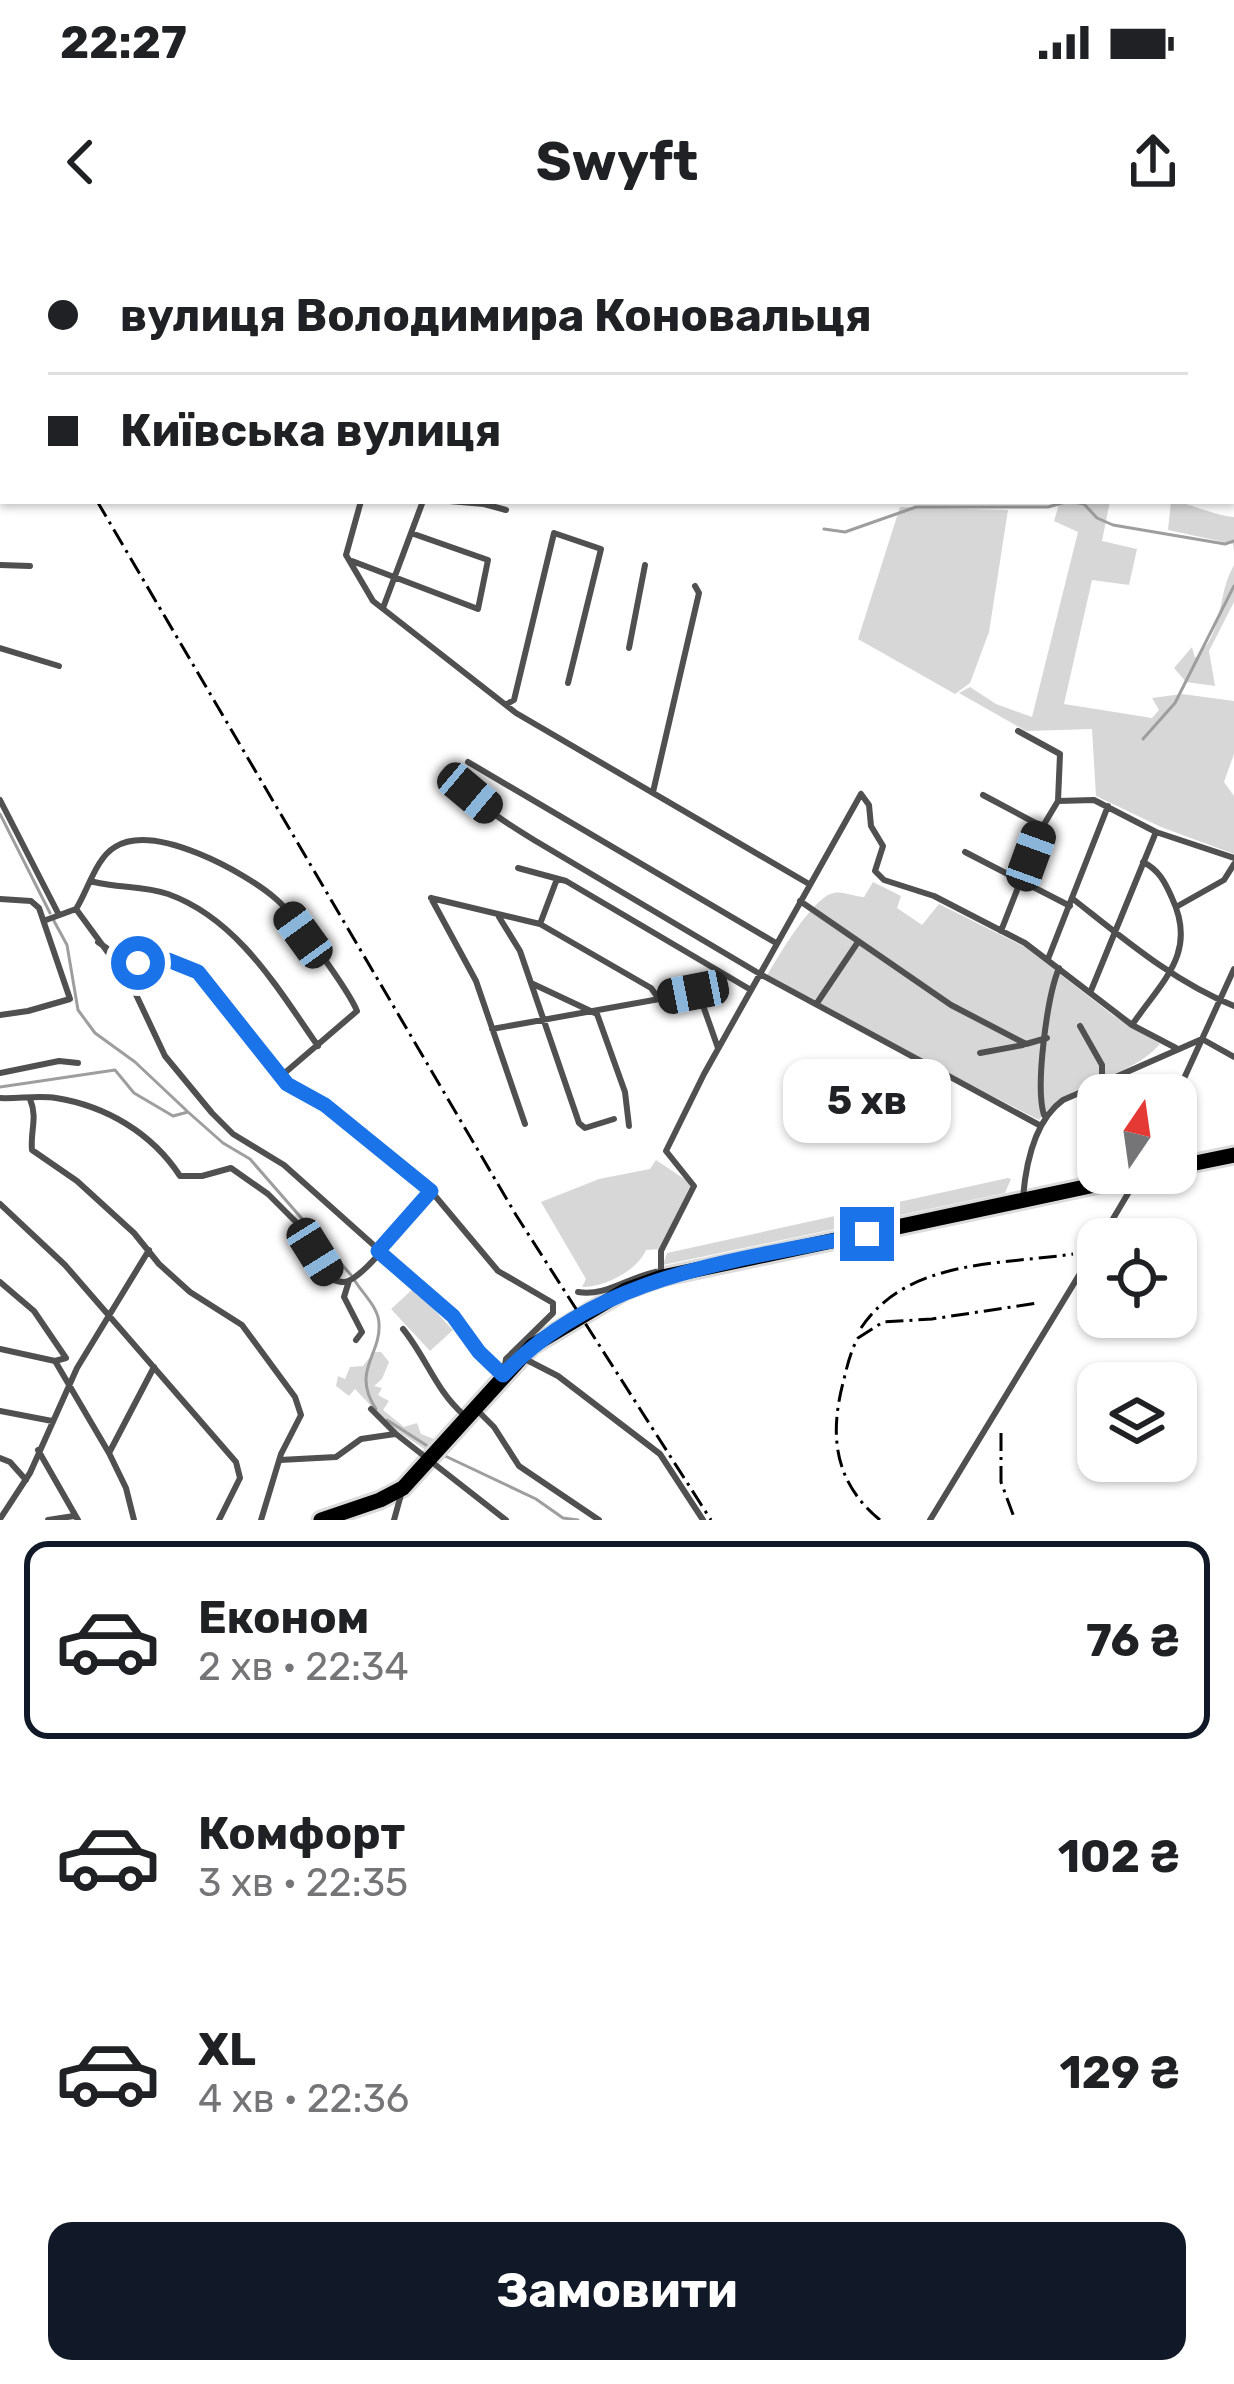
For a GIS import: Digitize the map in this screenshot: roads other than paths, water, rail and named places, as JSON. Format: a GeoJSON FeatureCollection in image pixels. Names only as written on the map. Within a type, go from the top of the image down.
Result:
{"type":"FeatureCollection","features":[{"type":"Feature","properties":{"kind":"highway"},"geometry":{"type":"LineString","coordinates":[[1197,1163],[1234,1155]]}},
{"type":"Feature","properties":{"kind":"highway"},"geometry":{"type":"LineString","coordinates":[[321,1520],[345,1516],[403,1488],[520,1356],[602,1303],[661,1274],[1077,1188]]}},
{"type":"Feature","properties":{"kind":"street"},"geometry":{"type":"LineString","coordinates":[[360,504],[348,560],[373,601],[504,703],[809,884]]}},
{"type":"Feature","properties":{"kind":"street"},"geometry":{"type":"LineString","coordinates":[[383,608],[422,504]]}},
{"type":"Feature","properties":{"kind":"street"},"geometry":{"type":"LineString","coordinates":[[487,504],[506,511]]}},
{"type":"Feature","properties":{"kind":"street"},"geometry":{"type":"LineString","coordinates":[[504,703],[514,700],[551,537],[558,532],[601,550],[568,683]]}},
{"type":"Feature","properties":{"kind":"street"},"geometry":{"type":"LineString","coordinates":[[348,560],[478,610],[488,560],[411,533]]}},
{"type":"Feature","properties":{"kind":"street"},"geometry":{"type":"LineString","coordinates":[[1,564],[30,566]]}},
{"type":"Feature","properties":{"kind":"street"},"geometry":{"type":"LineString","coordinates":[[629,648],[645,565]]}},
{"type":"Feature","properties":{"kind":"street"},"geometry":{"type":"LineString","coordinates":[[652,793],[699,593],[695,586]]}},
{"type":"Feature","properties":{"kind":"street"},"geometry":{"type":"LineString","coordinates":[[0,648],[59,666]]}},
{"type":"Feature","properties":{"kind":"street"},"geometry":{"type":"LineString","coordinates":[[1001,931],[1042,827],[1058,801],[1060,754],[1018,731]]}},
{"type":"Feature","properties":{"kind":"street"},"geometry":{"type":"LineString","coordinates":[[468,762],[777,943]]}},
{"type":"Feature","properties":{"kind":"street"},"geometry":{"type":"LineString","coordinates":[[461,779],[499,818],[760,974],[1041,1126]]}},
{"type":"Feature","properties":{"kind":"street"},"geometry":{"type":"LineString","coordinates":[[578,1292],[592,1294],[636,1276],[661,1274],[661,1251],[694,1186],[666,1151],[861,794],[869,805],[871,826],[884,846],[875,871],[884,880],[934,896],[1001,931],[1048,959],[1132,1025],[1176,1048]]}},
{"type":"Feature","properties":{"kind":"street"},"geometry":{"type":"LineString","coordinates":[[983,795],[1042,827]]}},
{"type":"Feature","properties":{"kind":"street"},"geometry":{"type":"LineString","coordinates":[[0,800],[59,915]]}},
{"type":"Feature","properties":{"kind":"street"},"geometry":{"type":"LineString","coordinates":[[1058,801],[1094,800],[1156,832],[1234,861],[1224,880],[1176,907]]}},
{"type":"Feature","properties":{"kind":"street"},"geometry":{"type":"LineString","coordinates":[[1048,959],[1108,806]]}},
{"type":"Feature","properties":{"kind":"street"},"geometry":{"type":"LineString","coordinates":[[1090,993],[1156,832]]}},
{"type":"Feature","properties":{"kind":"street"},"geometry":{"type":"LineString","coordinates":[[46,920],[76,909],[94,882],[101,860],[125,842],[152,841],[197,853],[277,899],[356,1005],[356,1014],[280,1077]]}},
{"type":"Feature","properties":{"kind":"street"},"geometry":{"type":"LineString","coordinates":[[965,852],[1071,903],[1169,972],[1234,1006]]}},
{"type":"Feature","properties":{"kind":"street"},"geometry":{"type":"LineString","coordinates":[[1132,1025],[1183,946],[1183,929],[1162,877],[1143,862]]}},
{"type":"Feature","properties":{"kind":"street"},"geometry":{"type":"LineString","coordinates":[[518,868],[557,879],[751,990]]}},
{"type":"Feature","properties":{"kind":"street"},"geometry":{"type":"LineString","coordinates":[[540,924],[557,879]]}},
{"type":"Feature","properties":{"kind":"street"},"geometry":{"type":"LineString","coordinates":[[94,882],[169,894],[196,910],[248,949],[318,1046]]}},
{"type":"Feature","properties":{"kind":"street"},"geometry":{"type":"LineString","coordinates":[[525,1124],[474,976],[431,898],[540,924],[651,988],[659,999]]}},
{"type":"Feature","properties":{"kind":"street"},"geometry":{"type":"LineString","coordinates":[[0,899],[33,902],[46,920],[46,934],[69,1001],[0,1015]]}},
{"type":"Feature","properties":{"kind":"street"},"geometry":{"type":"LineString","coordinates":[[800,901],[951,1005],[1026,1044]]}},
{"type":"Feature","properties":{"kind":"street"},"geometry":{"type":"LineString","coordinates":[[76,909],[131,984],[165,1056],[212,1113],[233,1134],[284,1165],[453,1316],[503,1375]]}},
{"type":"Feature","properties":{"kind":"street"},"geometry":{"type":"LineString","coordinates":[[499,917],[520,951],[579,1123],[584,1128],[614,1119]]}},
{"type":"Feature","properties":{"kind":"street"},"geometry":{"type":"LineString","coordinates":[[98,942],[126,962],[168,960],[198,972],[280,1077],[325,1105],[431,1191],[498,1270],[555,1306],[506,1360],[503,1375]]}},
{"type":"Feature","properties":{"kind":"street"},"geometry":{"type":"LineString","coordinates":[[817,1003],[858,942]]}},
{"type":"Feature","properties":{"kind":"street"},"geometry":{"type":"LineString","coordinates":[[1022,1200],[1044,1115],[1039,1100],[1051,994],[1059,968]]}},
{"type":"Feature","properties":{"kind":"street"},"geometry":{"type":"LineString","coordinates":[[1186,1074],[1234,969]]}},
{"type":"Feature","properties":{"kind":"street"},"geometry":{"type":"LineString","coordinates":[[531,983],[597,1015],[625,1092],[629,1126]]}},
{"type":"Feature","properties":{"kind":"street"},"geometry":{"type":"LineString","coordinates":[[492,1029],[693,992],[700,997],[718,1049]]}},
{"type":"Feature","properties":{"kind":"street"},"geometry":{"type":"LineString","coordinates":[[1080,1026],[1102,1065],[1102,1074]]}},
{"type":"Feature","properties":{"kind":"street"},"geometry":{"type":"LineString","coordinates":[[980,1053],[1047,1038]]}},
{"type":"Feature","properties":{"kind":"street"},"geometry":{"type":"LineString","coordinates":[[1119,1074],[1202,1039],[1234,1057]]}},
{"type":"Feature","properties":{"kind":"street"},"geometry":{"type":"LineString","coordinates":[[0,1073],[59,1061],[78,1064]]}},
{"type":"Feature","properties":{"kind":"street"},"geometry":{"type":"LineString","coordinates":[[1044,1115],[1077,1094]]}},
{"type":"Feature","properties":{"kind":"street"},"geometry":{"type":"LineString","coordinates":[[0,1098],[51,1096],[108,1111],[147,1140],[180,1176],[231,1168],[268,1194],[296,1223],[333,1280],[349,1281]]}},
{"type":"Feature","properties":{"kind":"street"},"geometry":{"type":"LineString","coordinates":[[30,1100],[36,1121],[30,1136],[32,1150],[77,1181],[190,1292],[242,1325],[295,1397],[301,1415],[280,1460],[261,1520]]}},
{"type":"Feature","properties":{"kind":"street"},"geometry":{"type":"LineString","coordinates":[[356,1340],[362,1332],[344,1298],[349,1281],[431,1191]]}},
{"type":"Feature","properties":{"kind":"street"},"geometry":{"type":"LineString","coordinates":[[0,1204],[64,1264],[240,1468],[240,1478],[219,1520]]}},
{"type":"Feature","properties":{"kind":"street"},"geometry":{"type":"LineString","coordinates":[[0,1519],[26,1480],[77,1368],[148,1250]]}},
{"type":"Feature","properties":{"kind":"street"},"geometry":{"type":"LineString","coordinates":[[930,1520],[1077,1280]]}},
{"type":"Feature","properties":{"kind":"street"},"geometry":{"type":"LineString","coordinates":[[0,1282],[34,1311],[77,1368]]}},
{"type":"Feature","properties":{"kind":"street"},"geometry":{"type":"LineString","coordinates":[[404,1329],[443,1395],[494,1427],[519,1466],[599,1520]]}},
{"type":"Feature","properties":{"kind":"street"},"geometry":{"type":"LineString","coordinates":[[0,1349],[56,1361],[66,1358]]}},
{"type":"Feature","properties":{"kind":"street"},"geometry":{"type":"LineString","coordinates":[[520,1356],[557,1376],[660,1454],[703,1520]]}},
{"type":"Feature","properties":{"kind":"street"},"geometry":{"type":"LineString","coordinates":[[56,1361],[109,1453],[126,1488],[134,1520]]}},
{"type":"Feature","properties":{"kind":"street"},"geometry":{"type":"LineString","coordinates":[[109,1453],[154,1367]]}},
{"type":"Feature","properties":{"kind":"street"},"geometry":{"type":"LineString","coordinates":[[370,1409],[506,1520]]}},
{"type":"Feature","properties":{"kind":"street"},"geometry":{"type":"LineString","coordinates":[[0,1411],[52,1421]]}},
{"type":"Feature","properties":{"kind":"street"},"geometry":{"type":"LineString","coordinates":[[280,1460],[336,1457],[361,1439],[396,1434]]}},
{"type":"Feature","properties":{"kind":"street"},"geometry":{"type":"LineString","coordinates":[[38,1450],[76,1518],[48,1520]]}},
{"type":"Feature","properties":{"kind":"street"},"geometry":{"type":"LineString","coordinates":[[0,1458],[26,1480]]}},
{"type":"Feature","properties":{"kind":"street"},"geometry":{"type":"LineString","coordinates":[[394,1520],[403,1488]]}},
{"type":"Feature","properties":{"kind":"waterway"},"geometry":{"type":"LineString","coordinates":[[824,529],[845,532],[916,507],[1058,504]]}},
{"type":"Feature","properties":{"kind":"waterway"},"geometry":{"type":"LineString","coordinates":[[1084,504],[1097,518],[1113,525],[1225,544],[1234,541]]}},
{"type":"Feature","properties":{"kind":"waterway"},"geometry":{"type":"LineString","coordinates":[[1143,739],[1175,703],[1234,586]]}},
{"type":"Feature","properties":{"kind":"waterway"},"geometry":{"type":"LineString","coordinates":[[0,814],[50,913]]}},
{"type":"Feature","properties":{"kind":"waterway"},"geometry":{"type":"LineString","coordinates":[[54,921],[67,945],[78,1010],[95,1033],[135,1062],[187,1111]]}},
{"type":"Feature","properties":{"kind":"waterway"},"geometry":{"type":"LineString","coordinates":[[0,1087],[115,1070],[134,1093],[173,1116],[188,1112],[250,1159],[351,1275]]}},
{"type":"Feature","properties":{"kind":"waterway"},"geometry":{"type":"LineString","coordinates":[[355,1281],[378,1318],[366,1374],[376,1409]]}},
{"type":"Feature","properties":{"kind":"waterway"},"geometry":{"type":"LineString","coordinates":[[387,1420],[429,1447]]}},
{"type":"Feature","properties":{"kind":"waterway"},"geometry":{"type":"LineString","coordinates":[[443,1455],[536,1499],[563,1518],[578,1520]]}},
{"type":"Feature","properties":{"kind":"railway"},"geometry":{"type":"LineString","coordinates":[[99,504],[516,1215],[711,1520]]}},
{"type":"Feature","properties":{"kind":"railway"},"geometry":{"type":"LineString","coordinates":[[861,1328],[880,1305],[929,1277],[986,1264],[1073,1254]]}},
{"type":"Feature","properties":{"kind":"railway"},"geometry":{"type":"LineString","coordinates":[[880,1520],[853,1491],[839,1458],[839,1403],[858,1338],[883,1322],[1038,1303]]}},
{"type":"Feature","properties":{"kind":"railway"},"geometry":{"type":"LineString","coordinates":[[1001,1433],[1001,1482],[1015,1520]]}}]}
